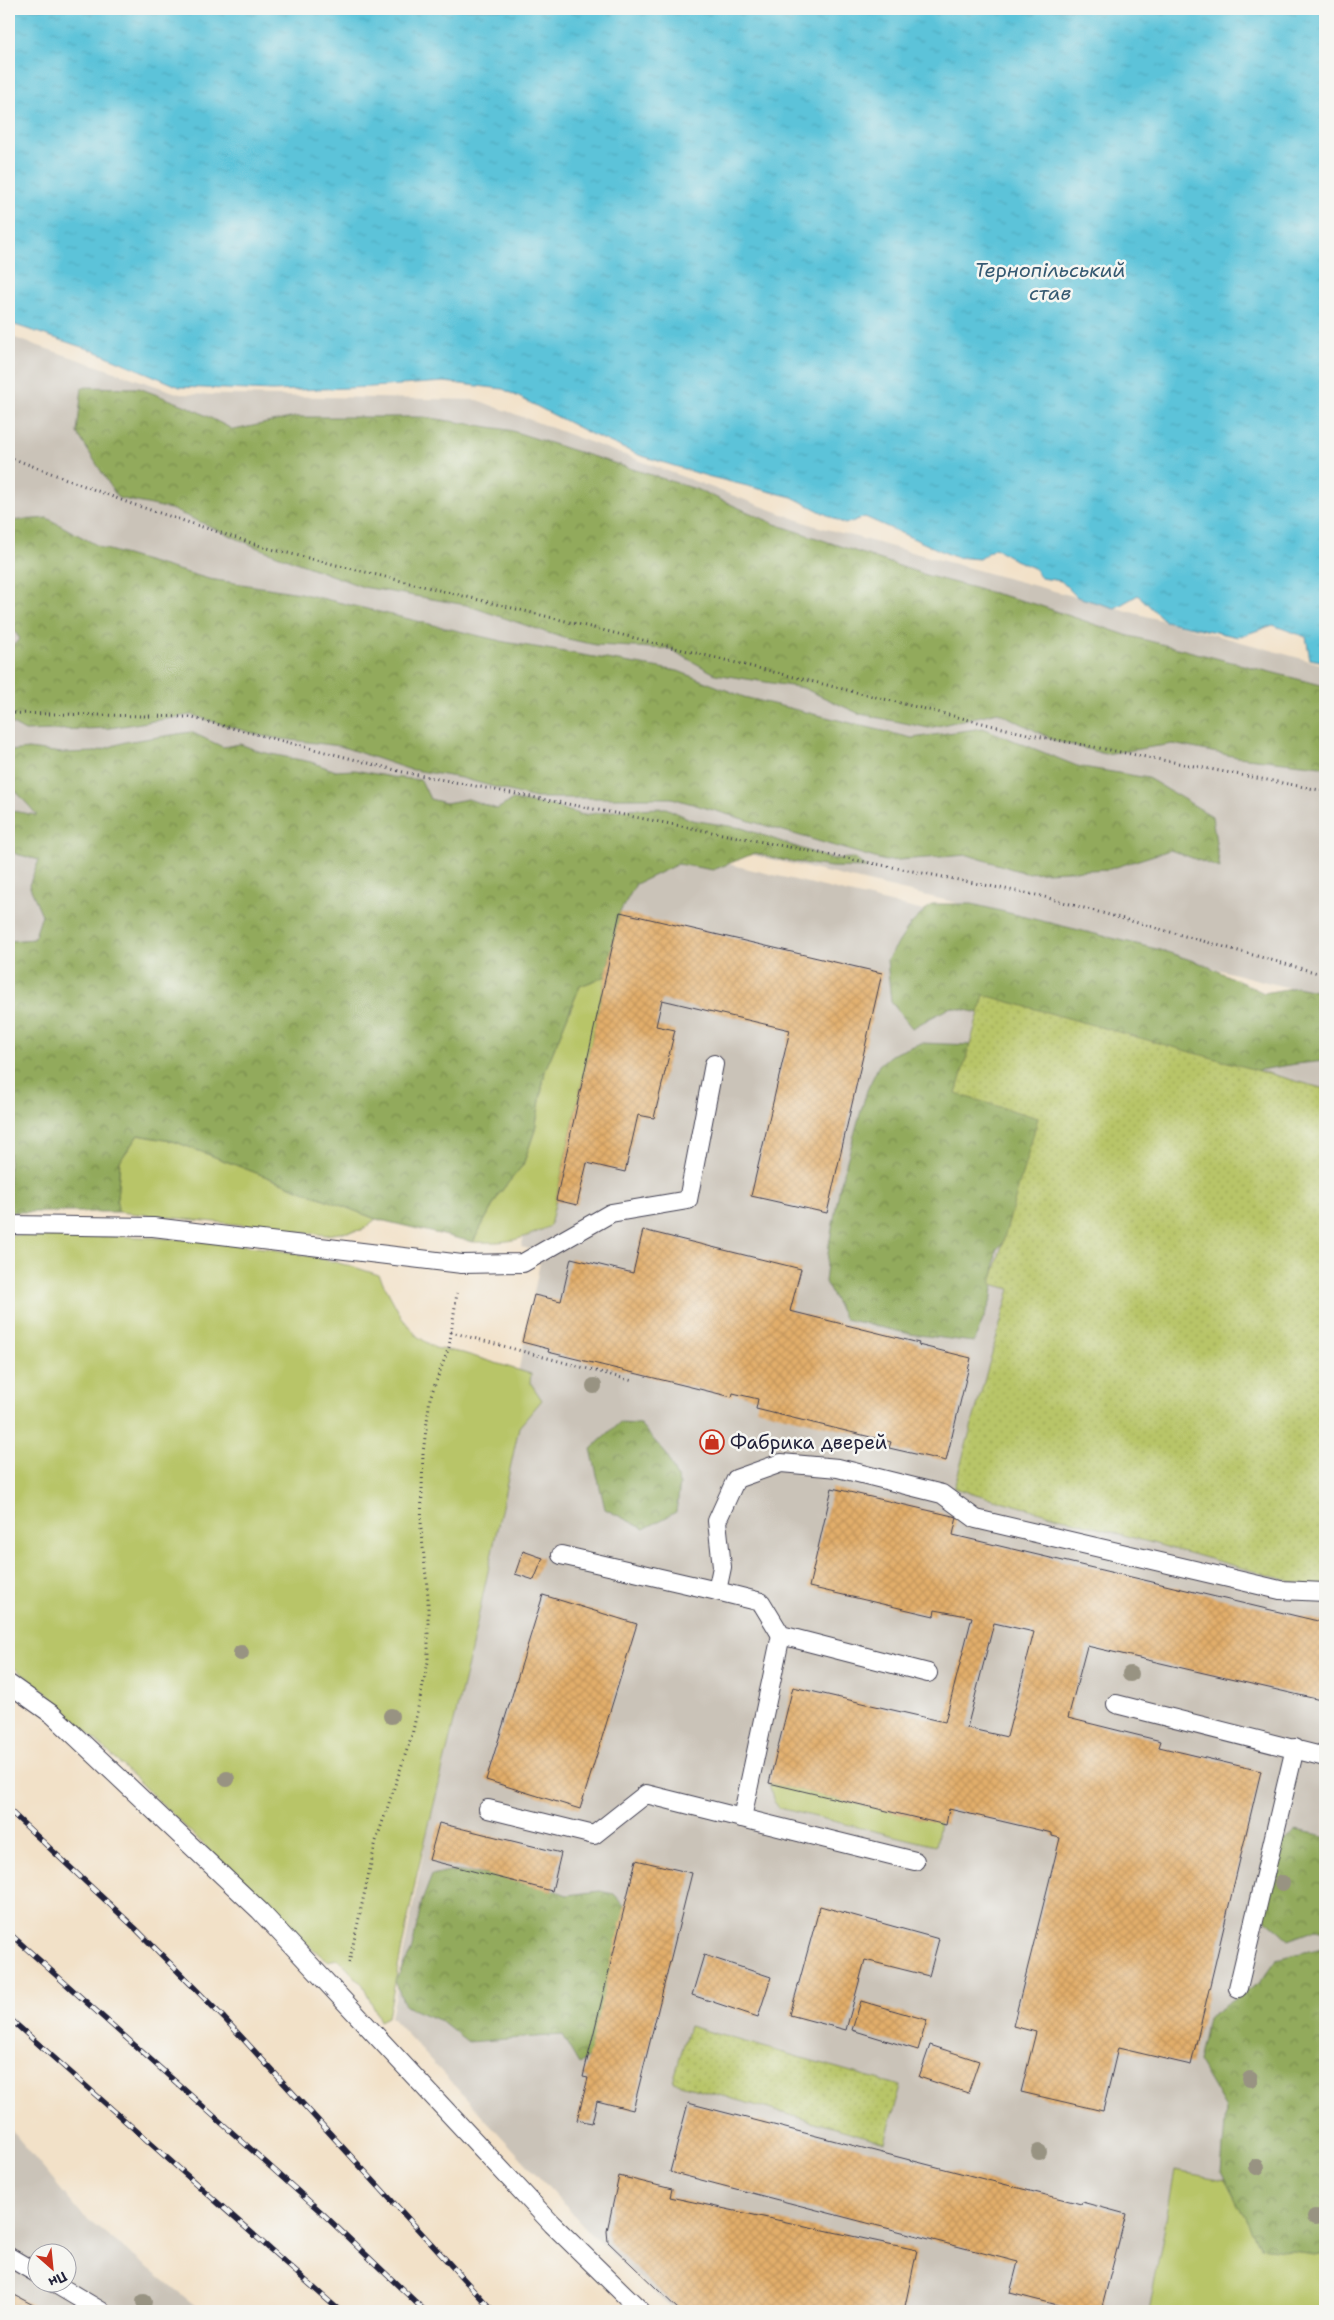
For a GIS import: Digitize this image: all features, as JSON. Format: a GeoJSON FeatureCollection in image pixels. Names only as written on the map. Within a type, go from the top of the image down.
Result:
{"type":"FeatureCollection","features":[{"type":"Feature","properties":{"kind":"lane"},"geometry":{"type":"LineString","coordinates":[[9,1225],[153,1227],[462,1264],[523,1263],[611,1213],[688,1200],[714,1064]]}},
{"type":"Feature","properties":{"kind":"lane"},"geometry":{"type":"LineString","coordinates":[[717,1591],[722,1567],[717,1521],[736,1479],[780,1463],[838,1468],[942,1494],[976,1519],[1280,1590],[1325,1592]]}},
{"type":"Feature","properties":{"kind":"lane"},"geometry":{"type":"LineString","coordinates":[[561,1555],[762,1602],[781,1635],[742,1818]]}},
{"type":"Feature","properties":{"kind":"lane"},"geometry":{"type":"LineString","coordinates":[[781,1635],[928,1673]]}},
{"type":"Feature","properties":{"kind":"lane"},"geometry":{"type":"LineString","coordinates":[[9,1684],[53,1715],[260,1911],[552,2224],[641,2311]]}},
{"type":"Feature","properties":{"kind":"lane"},"geometry":{"type":"LineString","coordinates":[[1116,1704],[1325,1757]]}},
{"type":"Feature","properties":{"kind":"lane"},"geometry":{"type":"LineString","coordinates":[[1238,1988],[1294,1748]]}},
{"type":"Feature","properties":{"kind":"lane"},"geometry":{"type":"LineString","coordinates":[[488,1809],[594,1835],[646,1794],[915,1861]]}},
{"type":"Feature","properties":{"kind":"lane"},"geometry":{"type":"LineString","coordinates":[[9,2257],[28,2268]]}},
{"type":"Feature","properties":{"kind":"lane"},"geometry":{"type":"LineString","coordinates":[[69,2292],[101,2311]]}},
{"type":"Feature","properties":{"kind":"path"},"geometry":{"type":"LineString","coordinates":[[9,457],[129,503],[267,548],[1031,735],[1325,791]]}},
{"type":"Feature","properties":{"kind":"path"},"geometry":{"type":"LineString","coordinates":[[9,713],[189,717],[403,772],[1041,896],[1325,975]]}},
{"type":"Feature","properties":{"kind":"path"},"geometry":{"type":"LineString","coordinates":[[341,1998],[376,1841],[412,1735],[428,1662],[428,1596],[421,1528],[423,1453],[430,1398],[449,1347],[462,1264]]}},
{"type":"Feature","properties":{"kind":"path"},"geometry":{"type":"LineString","coordinates":[[451,1332],[633,1381]]}},
{"type":"Feature","properties":{"kind":"shaded area"},"geometry":{"type":"Polygon","coordinates":[[[9,336],[180,394],[477,400],[812,525],[1325,665],[1325,997],[983,909],[624,825],[517,1183],[9,1148],[9,336]]]}},
{"type":"Feature","properties":{"kind":"shaded area"},"geometry":{"type":"Polygon","coordinates":[[[633,841],[1227,984],[1325,1011],[1325,2311],[674,2311],[595,2238],[391,2017],[542,1252],[521,1247],[633,841]]]}},
{"type":"Feature","properties":{"kind":"shaded area"},"geometry":{"type":"Polygon","coordinates":[[[9,2127],[80,2213],[202,2311],[9,2311],[9,2127]]]}},
{"type":"Feature","properties":{"kind":"green space"},"geometry":{"type":"Polygon","coordinates":[[[82,387],[139,388],[189,407],[234,430],[295,417],[424,417],[509,430],[699,490],[775,524],[929,576],[1035,604],[1126,635],[1325,686],[1325,769],[1321,766],[1237,757],[1173,744],[1105,754],[1056,741],[998,712],[929,728],[860,714],[803,688],[715,674],[670,649],[596,645],[563,638],[466,605],[363,587],[258,548],[171,509],[118,498],[77,433],[82,387]]]}},
{"type":"Feature","properties":{"kind":"green space"},"geometry":{"type":"Polygon","coordinates":[[[47,518],[102,548],[209,579],[300,593],[505,642],[678,671],[744,697],[912,738],[983,728],[1077,766],[1148,778],[1212,816],[1220,868],[1170,850],[1110,869],[1025,873],[968,855],[885,861],[672,798],[535,798],[461,778],[408,769],[340,746],[266,737],[191,715],[110,728],[25,731],[9,722],[9,649],[20,639],[9,623],[9,521],[47,518]]]}},
{"type":"Feature","properties":{"kind":"green space"},"geometry":{"type":"Polygon","coordinates":[[[191,732],[223,747],[240,744],[261,752],[311,762],[336,771],[355,770],[391,777],[421,780],[430,799],[446,803],[468,799],[497,809],[513,800],[552,806],[583,815],[629,809],[666,808],[692,820],[742,828],[831,859],[854,858],[867,868],[831,867],[782,860],[755,853],[713,870],[678,864],[636,884],[620,912],[606,976],[580,986],[545,1071],[535,1130],[523,1165],[499,1194],[473,1242],[376,1219],[176,1142],[138,1135],[120,1161],[117,1199],[118,1212],[9,1212],[9,941],[34,939],[42,915],[29,885],[39,860],[16,854],[9,849],[9,813],[12,811],[37,815],[13,788],[9,788],[9,751],[28,749],[63,753],[94,752],[125,742],[191,732]]]}},
{"type":"Feature","properties":{"kind":"green space"},"geometry":{"type":"Polygon","coordinates":[[[932,904],[972,904],[1161,950],[1203,964],[1264,993],[1297,987],[1325,993],[1325,1061],[1229,1075],[1165,1074],[1129,1035],[993,1016],[951,1007],[912,1028],[891,1002],[887,960],[910,925],[932,904]]]}},
{"type":"Feature","properties":{"kind":"green space"},"geometry":{"type":"Polygon","coordinates":[[[606,976],[550,1226],[513,1240],[473,1242],[499,1194],[523,1165],[535,1130],[545,1071],[580,986],[606,976]]]}},
{"type":"Feature","properties":{"kind":"green space"},"geometry":{"type":"Polygon","coordinates":[[[984,995],[1325,1089],[1325,1591],[954,1488],[1010,1289],[991,1284],[1038,1118],[956,1094],[984,995]]]}},
{"type":"Feature","properties":{"kind":"green space"},"geometry":{"type":"Polygon","coordinates":[[[921,1043],[972,1045],[1042,1112],[1021,1225],[996,1250],[992,1298],[974,1342],[910,1334],[845,1319],[825,1282],[829,1245],[840,1186],[867,1090],[879,1065],[891,1055],[921,1043]]]}},
{"type":"Feature","properties":{"kind":"green space"},"geometry":{"type":"Polygon","coordinates":[[[138,1135],[176,1142],[376,1219],[362,1230],[325,1235],[118,1212],[117,1199],[120,1161],[138,1135]]]}},
{"type":"Feature","properties":{"kind":"green space"},"geometry":{"type":"Polygon","coordinates":[[[9,1235],[149,1237],[196,1240],[290,1252],[335,1262],[379,1275],[402,1318],[417,1336],[435,1348],[463,1353],[531,1374],[530,1382],[542,1400],[519,1427],[469,1660],[417,1874],[388,2017],[380,2021],[363,1985],[338,1959],[327,1961],[298,1936],[45,1691],[9,1664],[9,1235]]]}},
{"type":"Feature","properties":{"kind":"green space"},"geometry":{"type":"Polygon","coordinates":[[[619,1423],[640,1424],[667,1455],[680,1485],[676,1512],[644,1529],[605,1509],[591,1449],[619,1423]]]}},
{"type":"Feature","properties":{"kind":"green space"},"geometry":{"type":"Polygon","coordinates":[[[769,1783],[940,1823],[936,1846],[779,1808],[773,1800],[769,1783]]]}},
{"type":"Feature","properties":{"kind":"green space"},"geometry":{"type":"Polygon","coordinates":[[[1296,1830],[1325,1836],[1325,1932],[1316,1930],[1289,1940],[1262,1916],[1263,1864],[1296,1830]]]}},
{"type":"Feature","properties":{"kind":"green space"},"geometry":{"type":"Polygon","coordinates":[[[449,1871],[521,1878],[567,1895],[600,1891],[614,1894],[629,1911],[603,2047],[579,2064],[562,2035],[468,2042],[443,2022],[405,2006],[395,1981],[411,1952],[422,1901],[432,1875],[449,1871]]]}},
{"type":"Feature","properties":{"kind":"green space"},"geometry":{"type":"Polygon","coordinates":[[[1325,1947],[1325,2252],[1315,2254],[1260,2247],[1221,2172],[1226,2109],[1198,2061],[1207,2018],[1258,1984],[1276,1959],[1325,1947]]]}},
{"type":"Feature","properties":{"kind":"green space"},"geometry":{"type":"Polygon","coordinates":[[[689,2026],[901,2086],[885,2142],[673,2082],[689,2026]]]}},
{"type":"Feature","properties":{"kind":"green space"},"geometry":{"type":"Polygon","coordinates":[[[1175,2171],[1325,2198],[1325,2311],[1149,2311],[1175,2171]]]}},
{"type":"Feature","properties":{"kind":"water","name":"Тернопільський став"},"geometry":{"type":"Polygon","coordinates":[[[9,9],[1325,9],[1325,662],[1310,659],[1306,637],[1273,625],[1238,637],[1165,621],[1138,595],[1115,608],[1077,597],[1061,581],[1041,578],[1034,568],[1015,560],[995,548],[979,559],[955,557],[865,517],[845,524],[792,497],[707,476],[639,455],[591,434],[503,389],[444,382],[272,391],[180,387],[97,352],[9,323],[9,9]]]}},
{"type":"Feature","properties":{"kind":"building"},"geometry":{"type":"Polygon","coordinates":[[[620,912],[882,973],[827,1213],[751,1196],[790,1030],[662,1000],[656,1026],[675,1030],[654,1118],[638,1115],[625,1172],[587,1163],[577,1205],[556,1200],[620,912]]]}},
{"type":"Feature","properties":{"kind":"building"},"geometry":{"type":"Polygon","coordinates":[[[643,1230],[801,1269],[790,1311],[971,1358],[946,1461],[889,1448],[891,1442],[756,1409],[758,1399],[733,1393],[732,1397],[548,1352],[549,1349],[522,1342],[534,1295],[561,1301],[571,1258],[633,1273],[643,1230]]]}},
{"type":"Feature","properties":{"kind":"building"},"geometry":{"type":"Polygon","coordinates":[[[832,1488],[957,1517],[953,1535],[1322,1622],[1325,1609],[1325,1701],[1087,1646],[1068,1718],[1161,1741],[1159,1747],[1261,1771],[1191,2065],[1118,2048],[1103,2111],[1021,2092],[1036,2032],[1013,2026],[1060,1838],[1052,1836],[1052,1833],[949,1809],[946,1825],[769,1783],[793,1687],[945,1722],[972,1617],[935,1610],[934,1616],[809,1587],[832,1488]],[[994,1623],[967,1728],[1007,1737],[1034,1632],[994,1623]]]}},
{"type":"Feature","properties":{"kind":"building"},"geometry":{"type":"Polygon","coordinates":[[[523,1551],[543,1558],[534,1580],[515,1574],[523,1551]]]}},
{"type":"Feature","properties":{"kind":"building"},"geometry":{"type":"Polygon","coordinates":[[[543,1595],[637,1624],[580,1809],[486,1780],[543,1595]]]}},
{"type":"Feature","properties":{"kind":"building"},"geometry":{"type":"Polygon","coordinates":[[[439,1823],[561,1853],[552,1891],[429,1860],[439,1823]]]}},
{"type":"Feature","properties":{"kind":"building"},"geometry":{"type":"Polygon","coordinates":[[[636,1860],[692,1873],[633,2110],[597,2101],[592,2123],[577,2120],[588,2078],[583,2077],[636,1860]]]}},
{"type":"Feature","properties":{"kind":"building"},"geometry":{"type":"Polygon","coordinates":[[[820,1906],[939,1939],[929,1976],[865,1960],[846,2030],[790,2015],[820,1906]]]}},
{"type":"Feature","properties":{"kind":"building"},"geometry":{"type":"Polygon","coordinates":[[[704,1955],[771,1977],[758,2017],[692,1995],[704,1955]]]}},
{"type":"Feature","properties":{"kind":"building"},"geometry":{"type":"Polygon","coordinates":[[[861,2001],[927,2020],[918,2050],[852,2030],[861,2001]]]}},
{"type":"Feature","properties":{"kind":"building"},"geometry":{"type":"Polygon","coordinates":[[[930,2045],[979,2061],[968,2093],[919,2077],[930,2045]]]}},
{"type":"Feature","properties":{"kind":"building"},"geometry":{"type":"Polygon","coordinates":[[[688,2103],[1126,2214],[1101,2311],[1080,2311],[1010,2293],[1018,2262],[670,2172],[688,2103]]]}},
{"type":"Feature","properties":{"kind":"building"},"geometry":{"type":"Polygon","coordinates":[[[619,2176],[672,2189],[670,2197],[917,2250],[904,2311],[680,2311],[608,2242],[607,2231],[619,2176]]]}},
{"type":"Feature","properties":{"kind":"building"},"geometry":{"type":"Polygon","coordinates":[[[9,2292],[35,2306],[32,2311],[9,2311],[9,2292]]]}},
{"type":"Feature","properties":{"kind":"railway"},"geometry":{"type":"LineString","coordinates":[[9,1810],[135,1928],[224,2018],[493,2311]]}},
{"type":"Feature","properties":{"kind":"railway"},"geometry":{"type":"LineString","coordinates":[[9,1933],[320,2211],[425,2311]]}},
{"type":"Feature","properties":{"kind":"railway"},"geometry":{"type":"LineString","coordinates":[[9,2018],[340,2311]]}},
{"type":"Feature","properties":{"kind":"place","name":"Фабрика дверей"},"geometry":{"type":"Point","coordinates":[712,1442]}}]}
